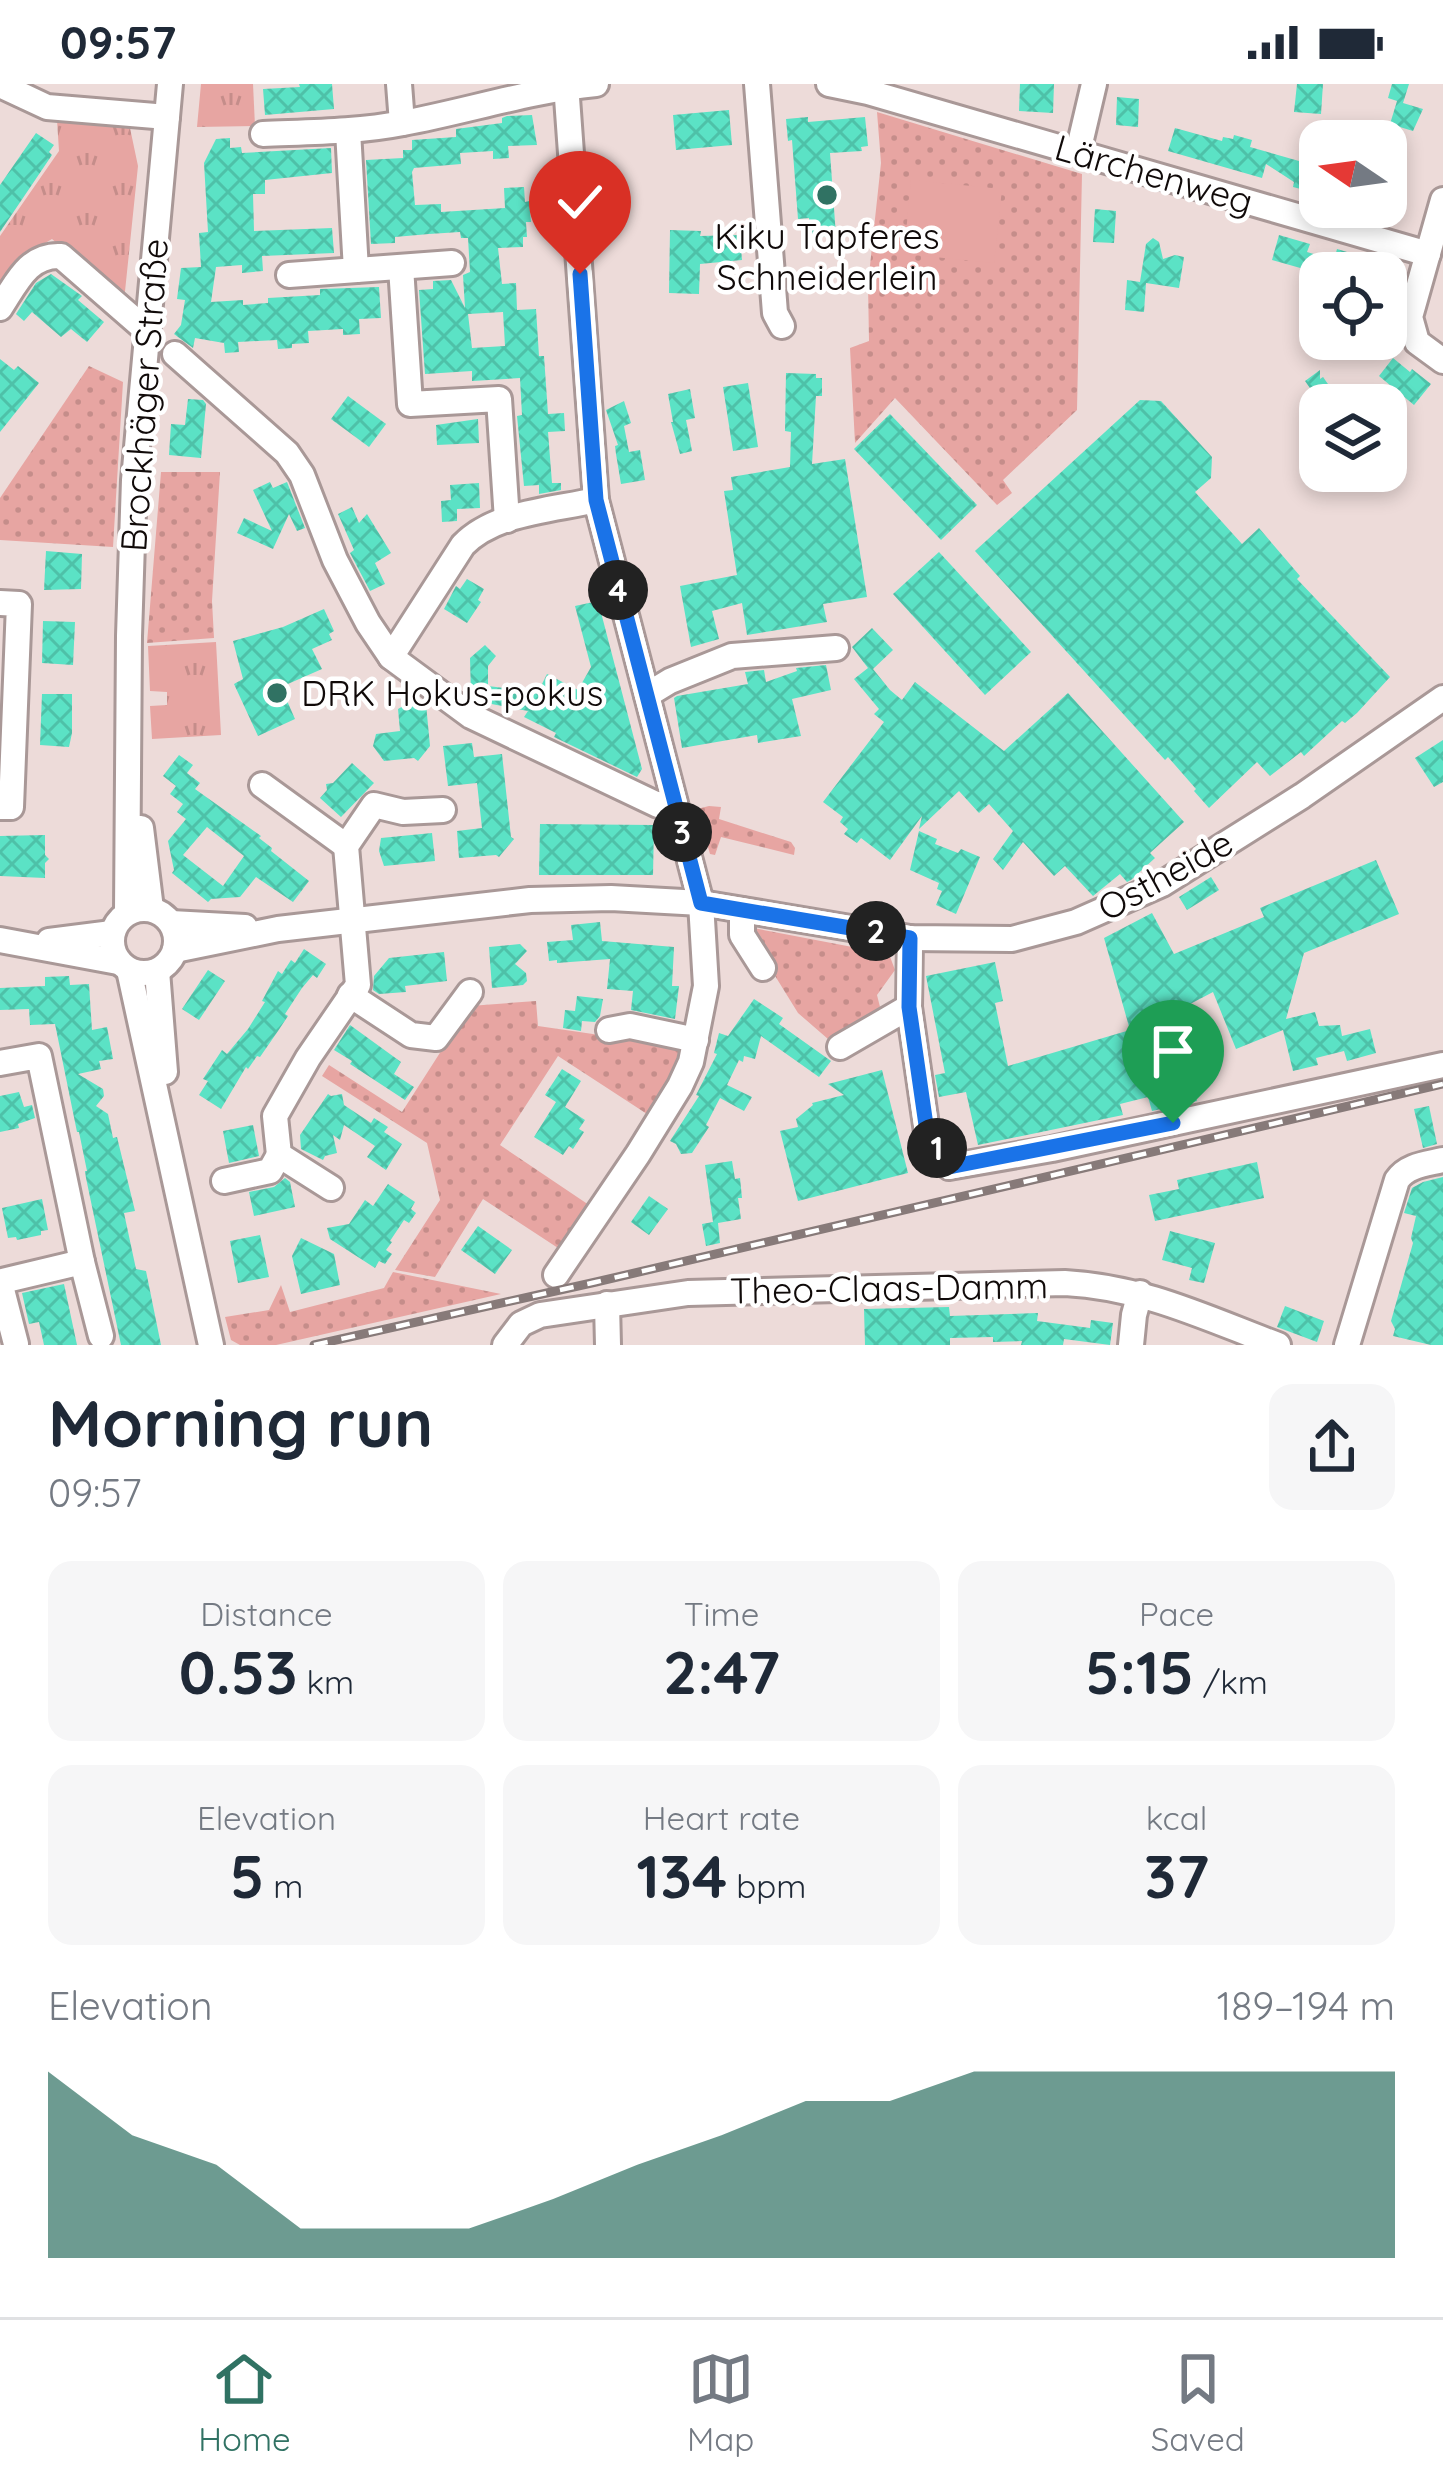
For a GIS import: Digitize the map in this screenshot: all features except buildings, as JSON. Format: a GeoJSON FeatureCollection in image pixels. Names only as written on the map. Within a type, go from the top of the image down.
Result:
{"type":"FeatureCollection","features":[{"type":"Feature","properties":{"kind":"street","name":"Brockhäger Straße"},"geometry":{"type":"LineString","coordinates":[[140,919],[129,707],[134,479],[170,84]]}},
{"type":"Feature","properties":{"kind":"street"},"geometry":{"type":"LineString","coordinates":[[399,84],[402,123]]}},
{"type":"Feature","properties":{"kind":"street"},"geometry":{"type":"LineString","coordinates":[[263,134],[348,131],[402,123],[566,86],[596,84]]}},
{"type":"Feature","properties":{"kind":"street"},"geometry":{"type":"LineString","coordinates":[[758,84],[775,313],[782,326]]}},
{"type":"Feature","properties":{"kind":"street","name":"Lärchenweg"},"geometry":{"type":"LineString","coordinates":[[829,84],[1428,254]]}},
{"type":"Feature","properties":{"kind":"street"},"geometry":{"type":"LineString","coordinates":[[1078,152],[1094,84]]}},
{"type":"Feature","properties":{"kind":"street"},"geometry":{"type":"LineString","coordinates":[[0,85],[47,107],[167,117]]}},
{"type":"Feature","properties":{"kind":"street"},"geometry":{"type":"LineString","coordinates":[[556,1275],[680,1087],[691,1061],[706,986],[701,903],[596,500],[566,86]]}},
{"type":"Feature","properties":{"kind":"street"},"geometry":{"type":"LineString","coordinates":[[348,131],[356,270]]}},
{"type":"Feature","properties":{"kind":"street"},"geometry":{"type":"LineString","coordinates":[[1443,200],[1410,317],[1417,342],[1443,362]]}},
{"type":"Feature","properties":{"kind":"street"},"geometry":{"type":"LineString","coordinates":[[0,308],[31,263],[49,255],[61,256],[146,330]]}},
{"type":"Feature","properties":{"kind":"street"},"geometry":{"type":"LineString","coordinates":[[289,275],[452,263]]}},
{"type":"Feature","properties":{"kind":"street"},"geometry":{"type":"LineString","coordinates":[[401,267],[410,404],[499,399],[507,520]]}},
{"type":"Feature","properties":{"kind":"street"},"geometry":{"type":"LineString","coordinates":[[175,354],[287,453],[302,475],[335,560],[391,656],[471,716],[658,806],[674,801]]}},
{"type":"Feature","properties":{"kind":"street"},"geometry":{"type":"LineString","coordinates":[[391,656],[476,531],[596,500]]}},
{"type":"Feature","properties":{"kind":"street"},"geometry":{"type":"LineString","coordinates":[[0,603],[19,604],[11,807],[0,807]]}},
{"type":"Feature","properties":{"kind":"street"},"geometry":{"type":"LineString","coordinates":[[647,695],[732,656],[836,648]]}},
{"type":"Feature","properties":{"kind":"street","name":"Ostheide"},"geometry":{"type":"LineString","coordinates":[[175,950],[278,929],[530,901],[611,898],[701,903],[910,938],[1012,939],[1071,924],[1162,884],[1302,796],[1443,698]]}},
{"type":"Feature","properties":{"kind":"street"},"geometry":{"type":"LineString","coordinates":[[262,785],[346,846]]}},
{"type":"Feature","properties":{"kind":"street"},"geometry":{"type":"LineString","coordinates":[[224,1181],[270,1171],[279,1156],[275,1116],[358,985],[346,846],[374,806],[403,812],[443,810]]}},
{"type":"Feature","properties":{"kind":"street"},"geometry":{"type":"LineString","coordinates":[[742,910],[742,935],[763,968]]}},
{"type":"Feature","properties":{"kind":"street"},"geometry":{"type":"LineString","coordinates":[[0,940],[124,966],[140,974],[157,971],[171,959],[176,934],[140,919],[112,947],[124,966],[172,1158],[211,1345]]}},
{"type":"Feature","properties":{"kind":"street","name":"Ostheide"},"geometry":{"type":"LineString","coordinates":[[29,944],[140,919],[278,929]]}},
{"type":"Feature","properties":{"kind":"street"},"geometry":{"type":"LineString","coordinates":[[910,938],[909,1007],[927,1132],[949,1167],[1443,1065]]}},
{"type":"Feature","properties":{"kind":"street"},"geometry":{"type":"LineString","coordinates":[[157,971],[172,1158]]}},
{"type":"Feature","properties":{"kind":"street"},"geometry":{"type":"LineString","coordinates":[[350,995],[411,1035],[436,1038],[470,992]]}},
{"type":"Feature","properties":{"kind":"street"},"geometry":{"type":"LineString","coordinates":[[840,1046],[909,1007]]}},
{"type":"Feature","properties":{"kind":"street"},"geometry":{"type":"LineString","coordinates":[[609,1030],[630,1026],[696,1040]]}},
{"type":"Feature","properties":{"kind":"street"},"geometry":{"type":"LineString","coordinates":[[0,1063],[39,1056],[101,1336]]}},
{"type":"Feature","properties":{"kind":"street"},"geometry":{"type":"LineString","coordinates":[[279,1156],[331,1188]]}},
{"type":"Feature","properties":{"kind":"street"},"geometry":{"type":"LineString","coordinates":[[1346,1345],[1397,1180],[1409,1168],[1443,1160]]}},
{"type":"Feature","properties":{"kind":"street"},"geometry":{"type":"LineString","coordinates":[[16,1343],[1,1281],[82,1262]]}},
{"type":"Feature","properties":{"kind":"street","name":"Theo-Claas-Damm"},"geometry":{"type":"LineString","coordinates":[[505,1345],[530,1319],[688,1293],[941,1294],[1065,1283],[1140,1293],[1278,1345]]}},
{"type":"Feature","properties":{"kind":"street"},"geometry":{"type":"LineString","coordinates":[[1131,1345],[1140,1293]]}},
{"type":"Feature","properties":{"kind":"street"},"geometry":{"type":"LineString","coordinates":[[607,1304],[608,1345]]}},
{"type":"Feature","properties":{"kind":"green space"},"geometry":{"type":"Polygon","coordinates":[[[201,84],[253,84],[255,126],[197,127],[201,84]]]}},
{"type":"Feature","properties":{"kind":"green space"},"geometry":{"type":"Polygon","coordinates":[[[877,112],[1082,174],[1077,410],[1003,480],[1012,493],[997,505],[895,398],[855,443],[850,348],[869,341],[868,284],[881,163],[877,112]]]}},
{"type":"Feature","properties":{"kind":"green space"},"geometry":{"type":"Polygon","coordinates":[[[57,120],[130,128],[138,166],[124,301],[52,239],[25,255],[0,295],[0,236],[59,151],[57,120]]]}},
{"type":"Feature","properties":{"kind":"green space"},"geometry":{"type":"Polygon","coordinates":[[[911,180],[1002,189],[994,263],[904,254],[911,180]]]}},
{"type":"Feature","properties":{"kind":"green space"},"geometry":{"type":"Polygon","coordinates":[[[89,366],[123,382],[113,547],[0,540],[0,498],[89,366]]]}},
{"type":"Feature","properties":{"kind":"green space"},"geometry":{"type":"Polygon","coordinates":[[[161,472],[220,472],[214,638],[147,643],[161,472]]]}},
{"type":"Feature","properties":{"kind":"green space"},"geometry":{"type":"Polygon","coordinates":[[[216,642],[221,735],[152,739],[150,706],[167,705],[167,692],[150,691],[148,646],[216,642]]]}},
{"type":"Feature","properties":{"kind":"green space"},"geometry":{"type":"Polygon","coordinates":[[[721,807],[719,819],[791,842],[794,855],[721,837],[715,855],[710,854],[697,809],[721,807]]]}},
{"type":"Feature","properties":{"kind":"green space"},"geometry":{"type":"Polygon","coordinates":[[[753,928],[889,954],[895,970],[877,995],[882,1015],[828,1039],[798,1013],[748,932],[753,928]]]}},
{"type":"Feature","properties":{"kind":"green space"},"geometry":{"type":"Polygon","coordinates":[[[536,1001],[538,1026],[682,1047],[668,1083],[647,1114],[558,1056],[500,1145],[589,1205],[558,1248],[483,1199],[435,1277],[395,1270],[440,1200],[427,1143],[322,1076],[329,1065],[402,1112],[470,1006],[536,1001]]]}},
{"type":"Feature","properties":{"kind":"green space"},"geometry":{"type":"Polygon","coordinates":[[[393,1272],[501,1294],[276,1345],[240,1345],[231,1340],[225,1317],[269,1310],[281,1285],[290,1312],[384,1288],[393,1272]]]}},
{"type":"Feature","properties":{"kind":"railway"},"geometry":{"type":"LineString","coordinates":[[314,1345],[1443,1084]]}},
{"type":"Feature","properties":{"kind":"place","name":"Kiku Tapferes Schneiderlein"},"geometry":{"type":"Point","coordinates":[827,195]}},
{"type":"Feature","properties":{"kind":"place","name":"DRK Hokus-pokus"},"geometry":{"type":"Point","coordinates":[277,693]}},
{"type":"Feature","properties":{"kind":"route"},"geometry":{"type":"LineString","coordinates":[[580,274],[596,500],[701,903],[910,938],[909,1007],[927,1132],[949,1167],[1173,1123]]}}]}
